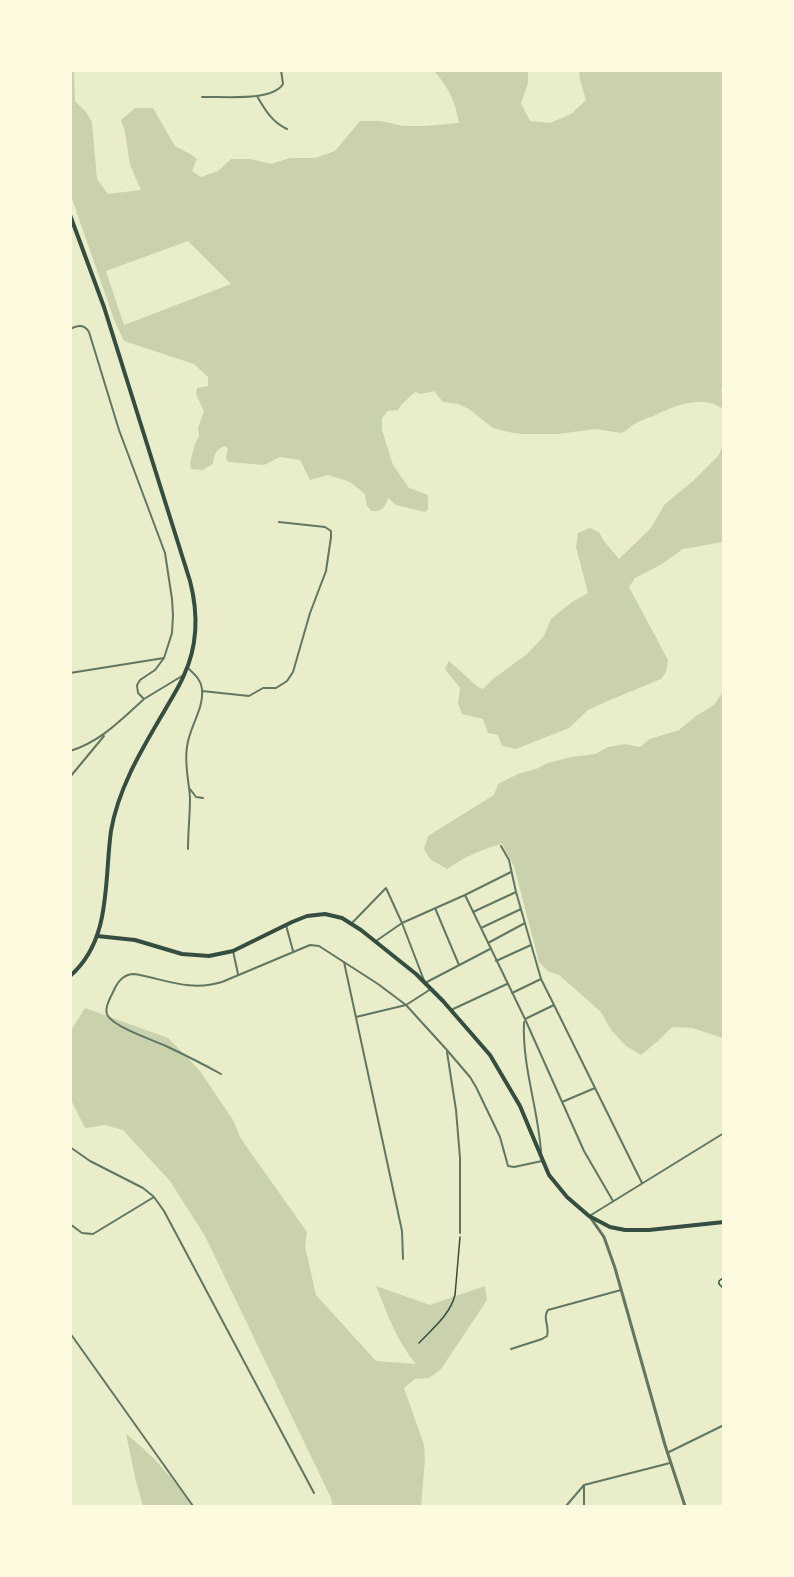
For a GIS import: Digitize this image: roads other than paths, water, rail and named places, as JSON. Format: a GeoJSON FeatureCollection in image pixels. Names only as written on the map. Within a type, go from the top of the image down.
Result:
{"type":"FeatureCollection","features":[{"type":"Feature","properties":{"kind":"main road"},"geometry":{"type":"LineString","coordinates":[[70,215],[100,297],[191,585],[196,627],[184,675],[129,775],[118,801],[111,833],[102,918],[87,959],[70,976]]}},
{"type":"Feature","properties":{"kind":"main road"},"geometry":{"type":"LineString","coordinates":[[97,936],[135,940],[192,956],[211,956],[233,951],[302,918],[324,914],[339,917],[352,923],[376,941],[425,983],[487,1052],[500,1070],[526,1118],[550,1177],[589,1216],[608,1226],[625,1230],[649,1230],[723,1222]]}},
{"type":"Feature","properties":{"kind":"street"},"geometry":{"type":"LineString","coordinates":[[202,97],[257,96],[276,91],[282,87],[281,70]]}},
{"type":"Feature","properties":{"kind":"street"},"geometry":{"type":"LineString","coordinates":[[257,96],[273,120],[287,129]]}},
{"type":"Feature","properties":{"kind":"street"},"geometry":{"type":"LineString","coordinates":[[70,329],[81,326],[89,332],[119,430],[165,553],[173,615],[171,637],[164,658],[154,671],[138,683],[137,690],[144,699]]}},
{"type":"Feature","properties":{"kind":"street"},"geometry":{"type":"LineString","coordinates":[[202,692],[249,696],[263,688],[276,688],[287,681],[293,672],[310,613],[326,572],[332,537],[331,531],[325,527],[279,522]]}},
{"type":"Feature","properties":{"kind":"street"},"geometry":{"type":"LineString","coordinates":[[70,673],[164,658]]}},
{"type":"Feature","properties":{"kind":"street"},"geometry":{"type":"LineString","coordinates":[[187,667],[199,679],[202,692],[200,706],[187,744],[186,762],[190,800],[188,849]]}},
{"type":"Feature","properties":{"kind":"street"},"geometry":{"type":"LineString","coordinates":[[70,777],[105,734],[144,699],[184,675]]}},
{"type":"Feature","properties":{"kind":"street"},"geometry":{"type":"LineString","coordinates":[[70,751],[105,734]]}},
{"type":"Feature","properties":{"kind":"street"},"geometry":{"type":"LineString","coordinates":[[188,787],[196,797],[203,798]]}},
{"type":"Feature","properties":{"kind":"street"},"geometry":{"type":"LineString","coordinates":[[501,846],[509,860],[541,979],[642,1183]]}},
{"type":"Feature","properties":{"kind":"street"},"geometry":{"type":"LineString","coordinates":[[376,941],[402,922],[511,872]]}},
{"type":"Feature","properties":{"kind":"street"},"geometry":{"type":"LineString","coordinates":[[352,923],[386,888],[402,922],[425,983],[491,949]]}},
{"type":"Feature","properties":{"kind":"street"},"geometry":{"type":"LineString","coordinates":[[473,912],[516,891]]}},
{"type":"Feature","properties":{"kind":"street"},"geometry":{"type":"LineString","coordinates":[[465,895],[589,1160],[613,1201]]}},
{"type":"Feature","properties":{"kind":"street"},"geometry":{"type":"LineString","coordinates":[[435,908],[459,965]]}},
{"type":"Feature","properties":{"kind":"street"},"geometry":{"type":"LineString","coordinates":[[481,928],[521,909]]}},
{"type":"Feature","properties":{"kind":"street"},"geometry":{"type":"LineString","coordinates":[[488,943],[525,922]]}},
{"type":"Feature","properties":{"kind":"street"},"geometry":{"type":"LineString","coordinates":[[286,925],[293,952]]}},
{"type":"Feature","properties":{"kind":"street"},"geometry":{"type":"LineString","coordinates":[[221,1074],[110,1019],[106,1010],[118,982],[124,976],[137,974],[194,987],[217,983],[311,945],[321,946],[406,1005],[446,1049],[476,1087],[500,1137],[508,1166],[514,1167],[542,1160],[525,1049],[525,1019]]}},
{"type":"Feature","properties":{"kind":"street"},"geometry":{"type":"LineString","coordinates":[[496,961],[531,945]]}},
{"type":"Feature","properties":{"kind":"street"},"geometry":{"type":"LineString","coordinates":[[233,951],[238,974]]}},
{"type":"Feature","properties":{"kind":"street"},"geometry":{"type":"LineString","coordinates":[[344,962],[402,1231],[404,1260]]}},
{"type":"Feature","properties":{"kind":"street"},"geometry":{"type":"LineString","coordinates":[[511,993],[541,979]]}},
{"type":"Feature","properties":{"kind":"street"},"geometry":{"type":"LineString","coordinates":[[451,1010],[507,984]]}},
{"type":"Feature","properties":{"kind":"street"},"geometry":{"type":"LineString","coordinates":[[356,1017],[406,1005],[431,989]]}},
{"type":"Feature","properties":{"kind":"street"},"geometry":{"type":"LineString","coordinates":[[525,1019],[554,1005]]}},
{"type":"Feature","properties":{"kind":"street"},"geometry":{"type":"LineString","coordinates":[[446,1049],[455,1100],[460,1158],[460,1233]]}},
{"type":"Feature","properties":{"kind":"street"},"geometry":{"type":"LineString","coordinates":[[562,1102],[596,1088]]}},
{"type":"Feature","properties":{"kind":"street"},"geometry":{"type":"LineString","coordinates":[[685,1506],[667,1453],[605,1240],[589,1216],[723,1133]]}},
{"type":"Feature","properties":{"kind":"street"},"geometry":{"type":"LineString","coordinates":[[70,1147],[90,1161],[142,1188],[165,1211],[314,1493]]}},
{"type":"Feature","properties":{"kind":"street"},"geometry":{"type":"LineString","coordinates":[[70,1224],[82,1233],[93,1234],[153,1197]]}},
{"type":"Feature","properties":{"kind":"street"},"geometry":{"type":"LineString","coordinates":[[511,1349],[547,1336],[545,1313],[548,1310],[621,1290]]}},
{"type":"Feature","properties":{"kind":"street"},"geometry":{"type":"LineString","coordinates":[[70,1333],[193,1506]]}},
{"type":"Feature","properties":{"kind":"street"},"geometry":{"type":"LineString","coordinates":[[667,1453],[723,1425]]}},
{"type":"Feature","properties":{"kind":"street"},"geometry":{"type":"LineString","coordinates":[[566,1506],[584,1485],[670,1462]]}},
{"type":"Feature","properties":{"kind":"street"},"geometry":{"type":"LineString","coordinates":[[584,1485],[584,1506]]}}]}
